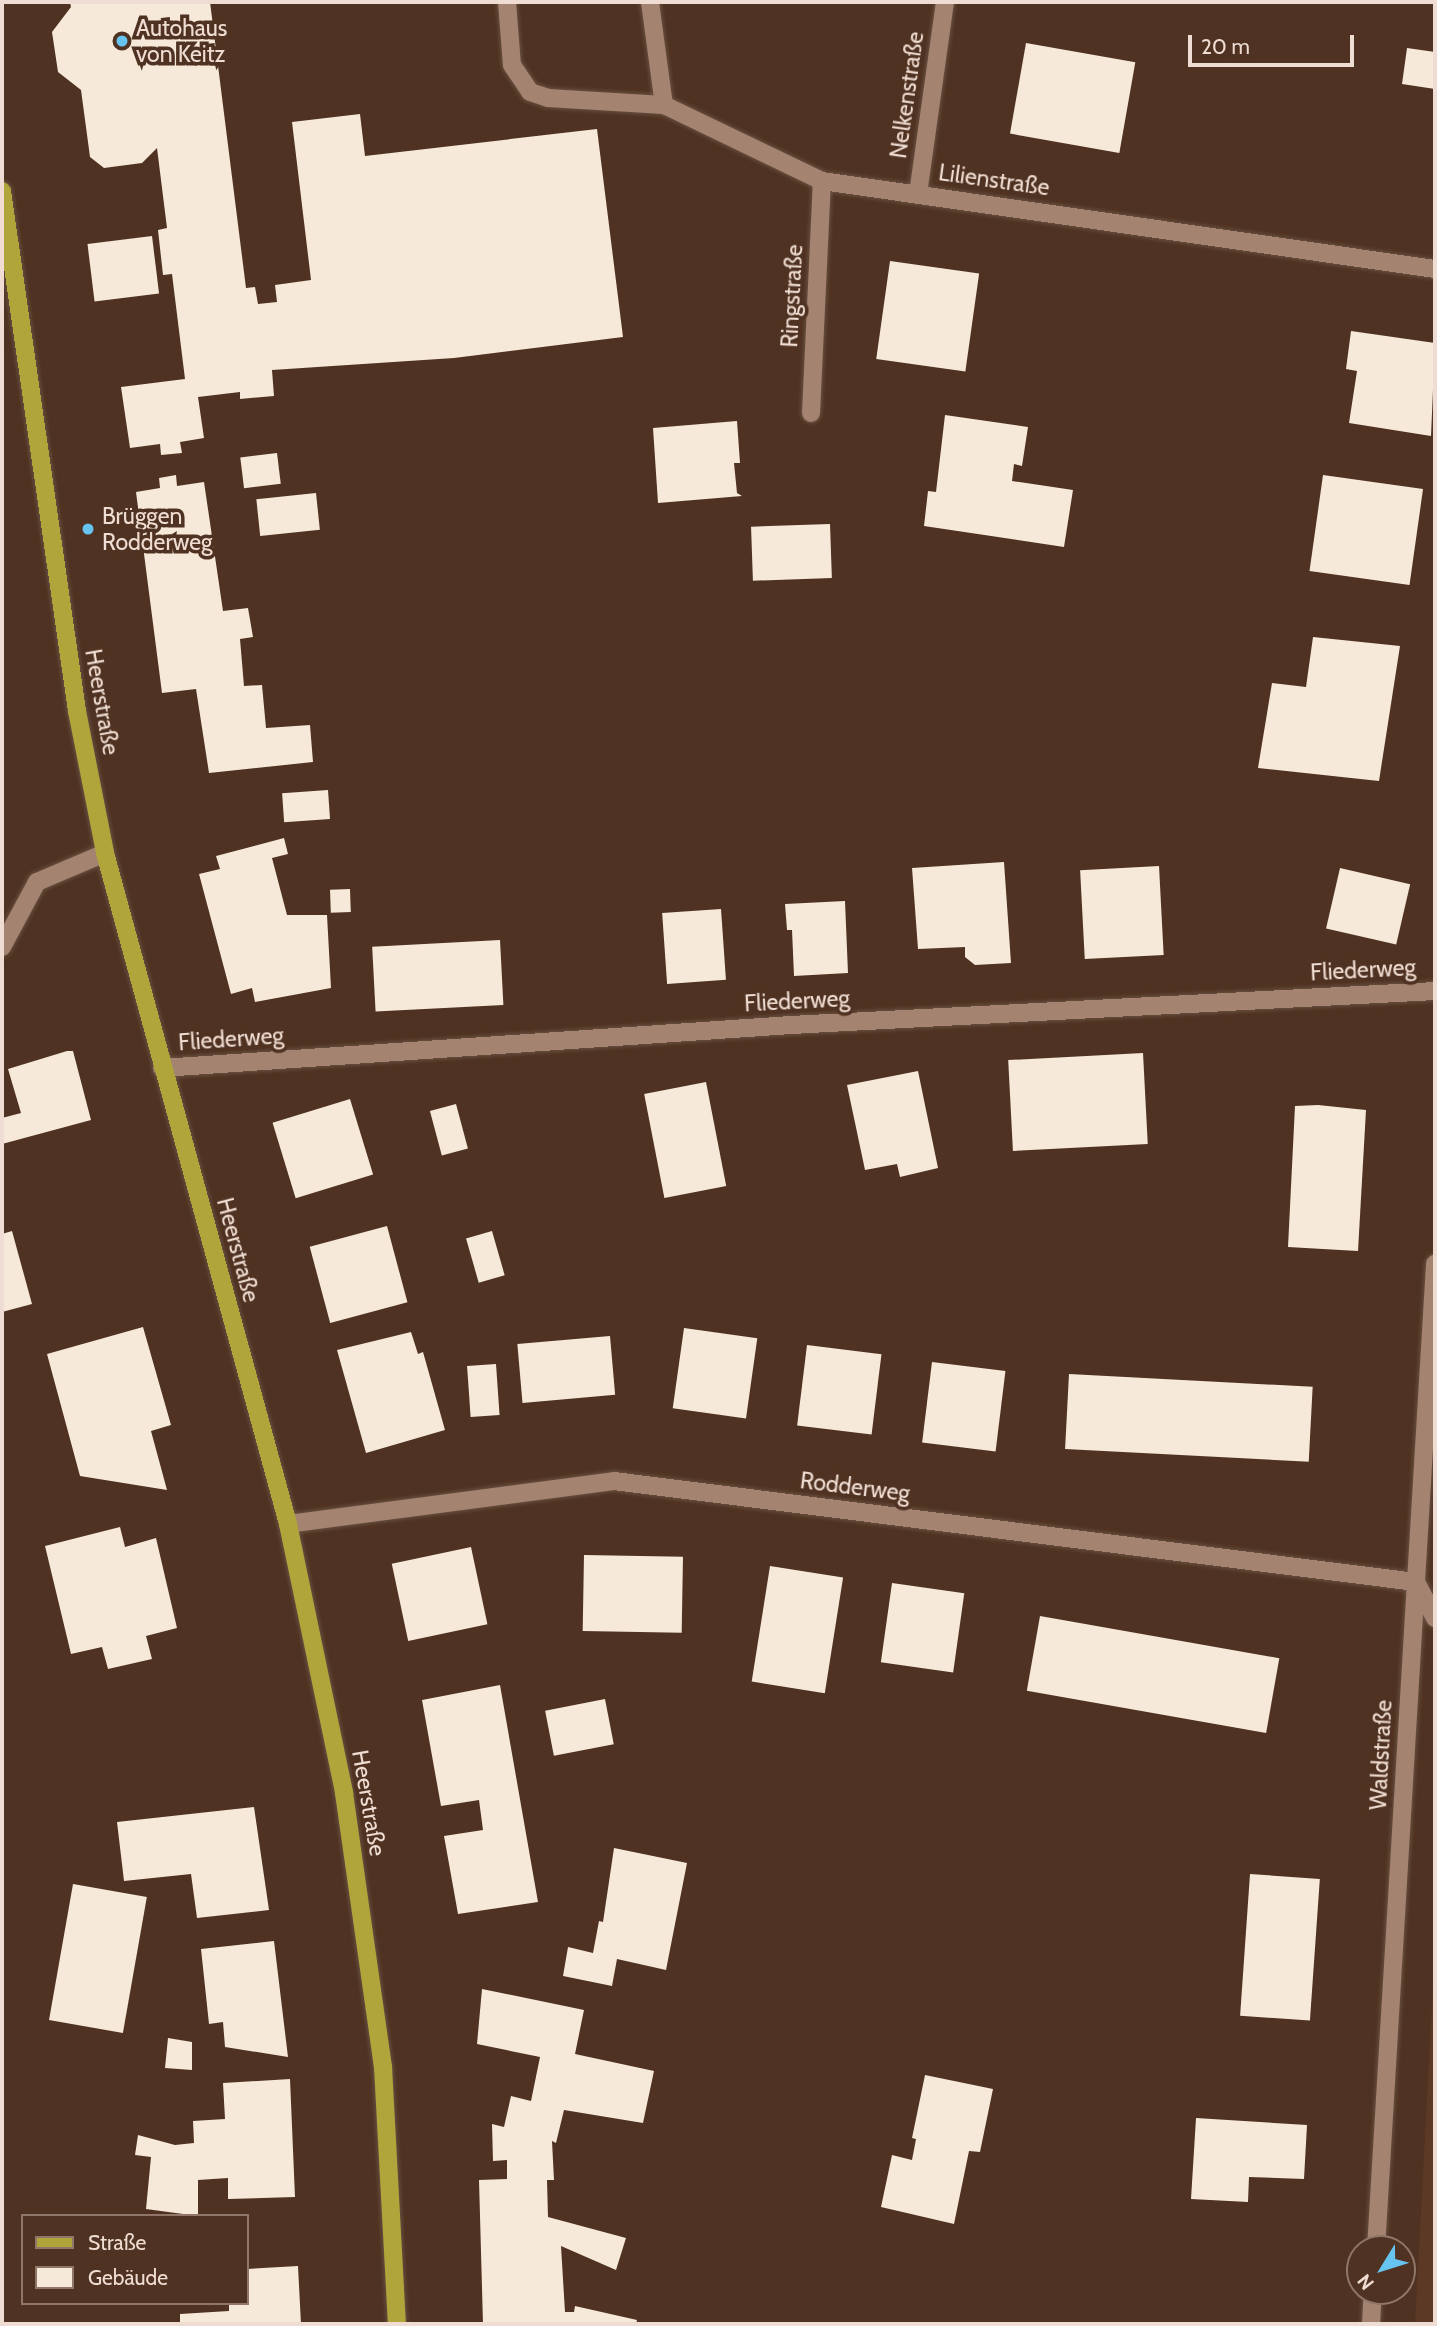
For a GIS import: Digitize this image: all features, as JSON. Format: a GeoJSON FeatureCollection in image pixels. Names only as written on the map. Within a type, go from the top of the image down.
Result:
{"type":"FeatureCollection","features":[{"type":"Feature","properties":{"kind":"main road","name":"Heerstraße"},"geometry":{"type":"LineString","coordinates":[[2,191],[75,698],[105,853],[288,1524],[344,1793],[383,2067],[397,2324]]}},
{"type":"Feature","properties":{"kind":"street"},"geometry":{"type":"LineString","coordinates":[[507,2],[512,65],[530,92],[548,98],[664,105],[650,2]]}},
{"type":"Feature","properties":{"kind":"street","name":"Nelkenstraße"},"geometry":{"type":"LineString","coordinates":[[918,194],[945,2]]}},
{"type":"Feature","properties":{"kind":"street","name":"Lilienstraße"},"geometry":{"type":"LineString","coordinates":[[664,105],[822,181],[1435,269]]}},
{"type":"Feature","properties":{"kind":"street","name":"Ringstraße"},"geometry":{"type":"LineString","coordinates":[[811,413],[822,181]]}},
{"type":"Feature","properties":{"kind":"street"},"geometry":{"type":"LineString","coordinates":[[2,947],[37,882],[105,853]]}},
{"type":"Feature","properties":{"kind":"street","name":"Fliederweg"},"geometry":{"type":"LineString","coordinates":[[162,1068],[791,1025],[1435,991]]}},
{"type":"Feature","properties":{"kind":"street","name":"Waldstraße"},"geometry":{"type":"LineString","coordinates":[[1377,2235],[1435,1264]]}},
{"type":"Feature","properties":{"kind":"street","name":"Rodderweg"},"geometry":{"type":"LineString","coordinates":[[288,1524],[614,1481],[1416,1582]]}},
{"type":"Feature","properties":{"kind":"street"},"geometry":{"type":"LineString","coordinates":[[1416,1582],[1435,1618]]}},
{"type":"Feature","properties":{"kind":"street"},"geometry":{"type":"LineString","coordinates":[[1371,2324],[1372,2305]]}},
{"type":"Feature","properties":{"kind":"shaded area"},"geometry":{"type":"Polygon","coordinates":[[[1435,1948],[1435,2324],[1415,2324],[1435,1948]]]}},
{"type":"Feature","properties":{"kind":"building"},"geometry":{"type":"Polygon","coordinates":[[[70,2],[210,2],[246,288],[255,287],[258,304],[277,302],[275,285],[311,280],[292,122],[360,114],[365,156],[597,129],[623,337],[454,358],[272,370],[274,396],[240,399],[240,392],[198,397],[204,438],[180,442],[182,453],[161,455],[160,444],[130,448],[121,387],[185,379],[172,274],[163,275],[158,230],[167,228],[157,148],[142,163],[104,168],[90,157],[81,90],[58,72],[52,32],[71,7],[70,2]]]}},
{"type":"Feature","properties":{"kind":"building"},"geometry":{"type":"Polygon","coordinates":[[[1026,43],[1135,62],[1119,153],[1010,134],[1026,43]]]}},
{"type":"Feature","properties":{"kind":"building"},"geometry":{"type":"Polygon","coordinates":[[[1407,48],[1435,52],[1435,89],[1402,84],[1407,48]]]}},
{"type":"Feature","properties":{"kind":"building"},"geometry":{"type":"Polygon","coordinates":[[[152,236],[159,294],[95,301],[87,244],[152,236]]]}},
{"type":"Feature","properties":{"kind":"building"},"geometry":{"type":"Polygon","coordinates":[[[890,261],[979,274],[965,372],[876,359],[890,261]]]}},
{"type":"Feature","properties":{"kind":"building"},"geometry":{"type":"Polygon","coordinates":[[[1351,331],[1435,343],[1431,436],[1349,423],[1357,371],[1346,369],[1351,331]]]}},
{"type":"Feature","properties":{"kind":"building"},"geometry":{"type":"Polygon","coordinates":[[[945,415],[1028,427],[1022,466],[1014,464],[1012,481],[1073,490],[1064,547],[924,526],[928,491],[936,492],[945,415]]]}},
{"type":"Feature","properties":{"kind":"building"},"geometry":{"type":"Polygon","coordinates":[[[737,421],[740,463],[734,463],[737,493],[742,496],[658,503],[653,428],[737,421]]]}},
{"type":"Feature","properties":{"kind":"building"},"geometry":{"type":"Polygon","coordinates":[[[277,453],[281,484],[244,488],[240,458],[277,453]]]}},
{"type":"Feature","properties":{"kind":"building"},"geometry":{"type":"Polygon","coordinates":[[[176,475],[177,486],[204,482],[223,611],[248,608],[253,637],[240,639],[244,686],[262,685],[266,728],[310,725],[313,762],[209,773],[196,689],[162,693],[136,492],[160,488],[159,478],[176,475]]]}},
{"type":"Feature","properties":{"kind":"building"},"geometry":{"type":"Polygon","coordinates":[[[1323,475],[1423,489],[1410,585],[1310,571],[1323,475]]]}},
{"type":"Feature","properties":{"kind":"building"},"geometry":{"type":"Polygon","coordinates":[[[316,493],[320,530],[260,536],[256,499],[316,493]]]}},
{"type":"Feature","properties":{"kind":"building"},"geometry":{"type":"Polygon","coordinates":[[[830,524],[832,578],[753,581],[751,527],[830,524]]]}},
{"type":"Feature","properties":{"kind":"building"},"geometry":{"type":"Polygon","coordinates":[[[1313,637],[1400,646],[1379,781],[1258,768],[1272,683],[1306,687],[1313,637]]]}},
{"type":"Feature","properties":{"kind":"building"},"geometry":{"type":"Polygon","coordinates":[[[328,790],[330,819],[284,822],[282,793],[328,790]]]}},
{"type":"Feature","properties":{"kind":"building"},"geometry":{"type":"Polygon","coordinates":[[[284,838],[288,854],[272,858],[287,915],[327,915],[331,988],[255,1002],[252,988],[231,994],[199,874],[220,869],[216,856],[284,838]]]}},
{"type":"Feature","properties":{"kind":"building"},"geometry":{"type":"Polygon","coordinates":[[[1004,862],[1011,963],[975,965],[965,957],[965,947],[918,949],[912,868],[1004,862]]]}},
{"type":"Feature","properties":{"kind":"building"},"geometry":{"type":"Polygon","coordinates":[[[1159,866],[1164,955],[1085,959],[1080,870],[1159,866]]]}},
{"type":"Feature","properties":{"kind":"building"},"geometry":{"type":"Polygon","coordinates":[[[1340,868],[1410,884],[1396,945],[1326,928],[1340,868]]]}},
{"type":"Feature","properties":{"kind":"building"},"geometry":{"type":"Polygon","coordinates":[[[350,889],[351,912],[331,913],[330,890],[350,889]]]}},
{"type":"Feature","properties":{"kind":"building"},"geometry":{"type":"Polygon","coordinates":[[[845,901],[848,973],[794,976],[792,930],[787,930],[785,904],[845,901]]]}},
{"type":"Feature","properties":{"kind":"building"},"geometry":{"type":"Polygon","coordinates":[[[721,909],[726,980],[667,984],[662,913],[721,909]]]}},
{"type":"Feature","properties":{"kind":"building"},"geometry":{"type":"Polygon","coordinates":[[[500,940],[503,1005],[376,1012],[372,947],[500,940]]]}},
{"type":"Feature","properties":{"kind":"building"},"geometry":{"type":"Polygon","coordinates":[[[73,1051],[91,1120],[2,1144],[2,1118],[21,1113],[8,1069],[73,1051]]]}},
{"type":"Feature","properties":{"kind":"building"},"geometry":{"type":"Polygon","coordinates":[[[1143,1053],[1148,1144],[1013,1151],[1008,1060],[1143,1053]]]}},
{"type":"Feature","properties":{"kind":"building"},"geometry":{"type":"Polygon","coordinates":[[[918,1071],[938,1168],[900,1177],[897,1164],[865,1170],[847,1085],[918,1071]]]}},
{"type":"Feature","properties":{"kind":"building"},"geometry":{"type":"Polygon","coordinates":[[[706,1082],[726,1186],[664,1198],[644,1094],[706,1082]]]}},
{"type":"Feature","properties":{"kind":"building"},"geometry":{"type":"Polygon","coordinates":[[[350,1099],[373,1175],[296,1198],[273,1123],[350,1099]]]}},
{"type":"Feature","properties":{"kind":"building"},"geometry":{"type":"Polygon","coordinates":[[[456,1104],[468,1148],[442,1155],[430,1111],[456,1104]]]}},
{"type":"Feature","properties":{"kind":"building"},"geometry":{"type":"Polygon","coordinates":[[[1318,1105],[1366,1110],[1358,1251],[1288,1247],[1295,1106],[1318,1105]]]}},
{"type":"Feature","properties":{"kind":"building"},"geometry":{"type":"Polygon","coordinates":[[[387,1226],[407,1302],[330,1323],[310,1247],[387,1226]]]}},
{"type":"Feature","properties":{"kind":"building"},"geometry":{"type":"Polygon","coordinates":[[[12,1231],[32,1304],[2,1312],[2,1234],[12,1231]]]}},
{"type":"Feature","properties":{"kind":"building"},"geometry":{"type":"Polygon","coordinates":[[[492,1231],[505,1275],[479,1283],[466,1238],[492,1231]]]}},
{"type":"Feature","properties":{"kind":"building"},"geometry":{"type":"Polygon","coordinates":[[[143,1327],[171,1425],[151,1431],[167,1490],[80,1476],[47,1354],[143,1327]]]}},
{"type":"Feature","properties":{"kind":"building"},"geometry":{"type":"Polygon","coordinates":[[[684,1328],[757,1338],[746,1419],[673,1408],[684,1328]]]}},
{"type":"Feature","properties":{"kind":"building"},"geometry":{"type":"Polygon","coordinates":[[[411,1332],[418,1354],[423,1352],[445,1430],[366,1453],[337,1350],[411,1332]]]}},
{"type":"Feature","properties":{"kind":"building"},"geometry":{"type":"Polygon","coordinates":[[[610,1336],[615,1395],[522,1403],[517,1344],[610,1336]]]}},
{"type":"Feature","properties":{"kind":"building"},"geometry":{"type":"Polygon","coordinates":[[[807,1345],[881,1354],[872,1435],[797,1425],[807,1345]]]}},
{"type":"Feature","properties":{"kind":"building"},"geometry":{"type":"Polygon","coordinates":[[[932,1362],[1005,1371],[996,1451],[922,1442],[932,1362]]]}},
{"type":"Feature","properties":{"kind":"building"},"geometry":{"type":"Polygon","coordinates":[[[496,1364],[500,1415],[471,1417],[467,1366],[496,1364]]]}},
{"type":"Feature","properties":{"kind":"building"},"geometry":{"type":"Polygon","coordinates":[[[1069,1374],[1313,1387],[1309,1462],[1065,1449],[1069,1374]]]}},
{"type":"Feature","properties":{"kind":"building"},"geometry":{"type":"Polygon","coordinates":[[[120,1527],[125,1547],[156,1538],[177,1628],[146,1636],[152,1659],[108,1669],[102,1647],[71,1654],[45,1546],[120,1527]]]}},
{"type":"Feature","properties":{"kind":"building"},"geometry":{"type":"Polygon","coordinates":[[[471,1547],[487,1624],[408,1641],[392,1564],[471,1547]]]}},
{"type":"Feature","properties":{"kind":"building"},"geometry":{"type":"Polygon","coordinates":[[[584,1555],[683,1557],[682,1633],[583,1631],[584,1555]]]}},
{"type":"Feature","properties":{"kind":"building"},"geometry":{"type":"Polygon","coordinates":[[[770,1566],[843,1578],[825,1693],[752,1682],[770,1566]]]}},
{"type":"Feature","properties":{"kind":"building"},"geometry":{"type":"Polygon","coordinates":[[[892,1583],[964,1593],[953,1672],[881,1662],[892,1583]]]}},
{"type":"Feature","properties":{"kind":"building"},"geometry":{"type":"Polygon","coordinates":[[[1040,1616],[1279,1658],[1266,1733],[1027,1691],[1040,1616]]]}},
{"type":"Feature","properties":{"kind":"building"},"geometry":{"type":"Polygon","coordinates":[[[500,1685],[538,1902],[458,1914],[444,1836],[483,1830],[479,1800],[441,1806],[422,1700],[500,1685]]]}},
{"type":"Feature","properties":{"kind":"building"},"geometry":{"type":"Polygon","coordinates":[[[605,1699],[614,1744],[554,1756],[545,1711],[605,1699]]]}},
{"type":"Feature","properties":{"kind":"building"},"geometry":{"type":"Polygon","coordinates":[[[254,1807],[269,1910],[197,1918],[191,1874],[124,1881],[117,1822],[254,1807]]]}},
{"type":"Feature","properties":{"kind":"building"},"geometry":{"type":"Polygon","coordinates":[[[614,1848],[687,1863],[666,1970],[617,1959],[612,1986],[563,1976],[568,1947],[593,1953],[599,1921],[603,1922],[614,1848]]]}},
{"type":"Feature","properties":{"kind":"building"},"geometry":{"type":"Polygon","coordinates":[[[1250,1874],[1320,1879],[1310,2021],[1240,2016],[1250,1874]]]}},
{"type":"Feature","properties":{"kind":"building"},"geometry":{"type":"Polygon","coordinates":[[[73,1884],[147,1897],[123,2033],[49,2020],[73,1884]]]}},
{"type":"Feature","properties":{"kind":"building"},"geometry":{"type":"Polygon","coordinates":[[[274,1941],[288,2057],[225,2047],[223,2022],[209,2024],[201,1949],[274,1941]]]}},
{"type":"Feature","properties":{"kind":"building"},"geometry":{"type":"Polygon","coordinates":[[[482,1989],[584,2010],[575,2054],[654,2071],[643,2123],[564,2110],[556,2143],[552,2141],[554,2180],[547,2180],[548,2217],[626,2238],[616,2270],[561,2246],[565,2312],[574,2312],[575,2306],[637,2320],[636,2324],[483,2324],[479,2180],[507,2179],[507,2160],[493,2161],[492,2124],[504,2127],[511,2096],[531,2101],[540,2057],[477,2044],[482,1989]]]}},
{"type":"Feature","properties":{"kind":"building"},"geometry":{"type":"Polygon","coordinates":[[[168,2038],[192,2042],[192,2070],[165,2068],[168,2038]]]}},
{"type":"Feature","properties":{"kind":"building"},"geometry":{"type":"Polygon","coordinates":[[[925,2075],[993,2089],[980,2152],[969,2151],[954,2224],[881,2207],[892,2155],[912,2160],[916,2139],[912,2138],[925,2075]]]}},
{"type":"Feature","properties":{"kind":"building"},"geometry":{"type":"Polygon","coordinates":[[[290,2079],[295,2197],[228,2199],[228,2178],[198,2180],[198,2214],[146,2209],[151,2157],[135,2155],[138,2135],[175,2145],[194,2143],[193,2121],[225,2119],[223,2083],[290,2079]]]}},
{"type":"Feature","properties":{"kind":"building"},"geometry":{"type":"Polygon","coordinates":[[[1196,2118],[1307,2125],[1304,2179],[1249,2177],[1248,2202],[1191,2199],[1196,2118]]]}},
{"type":"Feature","properties":{"kind":"building"},"geometry":{"type":"Polygon","coordinates":[[[298,2266],[301,2324],[180,2324],[180,2314],[229,2311],[229,2305],[248,2305],[248,2269],[298,2266]]]}},
{"type":"Feature","properties":{"kind":"place","name":"Autohaus von Keitz"},"geometry":{"type":"Point","coordinates":[122,41]}},
{"type":"Feature","properties":{"kind":"place","name":"Brüggen Rodderweg"},"geometry":{"type":"Point","coordinates":[88,529]}}]}
